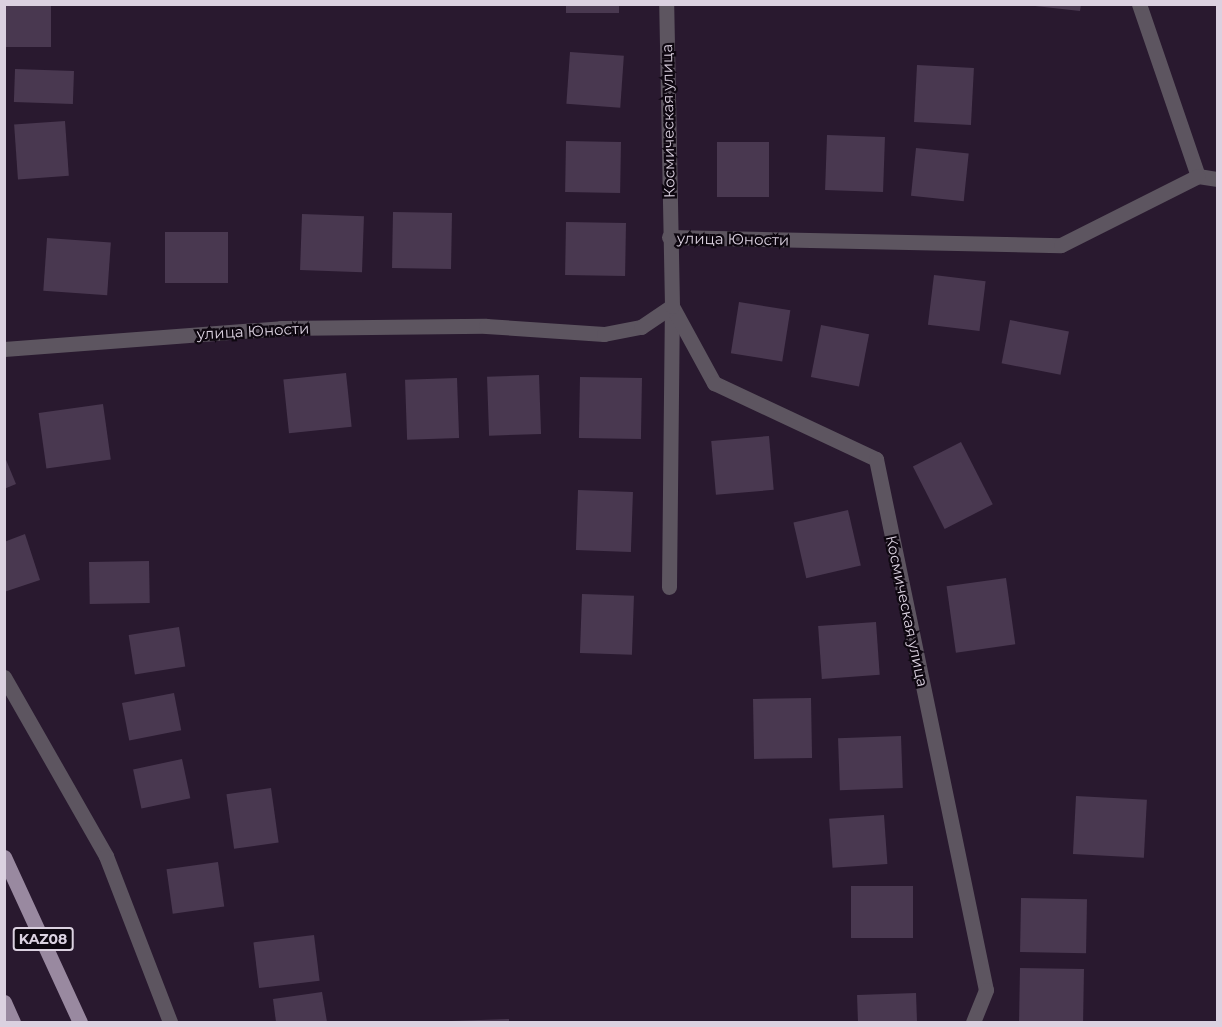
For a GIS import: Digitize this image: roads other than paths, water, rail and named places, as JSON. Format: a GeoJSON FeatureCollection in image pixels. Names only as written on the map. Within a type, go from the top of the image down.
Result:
{"type":"FeatureCollection","features":[{"type":"Feature","properties":{"kind":"main road","name":"KAZ08"},"geometry":{"type":"LineString","coordinates":[[4,857],[80,1023]]}},
{"type":"Feature","properties":{"kind":"main road"},"geometry":{"type":"LineString","coordinates":[[4,1002],[13,1023]]}},
{"type":"Feature","properties":{"kind":"street","name":"Космическая улица"},"geometry":{"type":"LineString","coordinates":[[666,4],[669,237]]}},
{"type":"Feature","properties":{"kind":"street"},"geometry":{"type":"LineString","coordinates":[[1139,4],[1198,176],[1218,179]]}},
{"type":"Feature","properties":{"kind":"street","name":"улица Юности"},"geometry":{"type":"LineString","coordinates":[[4,349],[281,328],[486,326],[604,334],[641,327],[672,306],[669,237],[1061,245],[1198,176]]}},
{"type":"Feature","properties":{"kind":"street","name":"Космическая улица"},"geometry":{"type":"LineString","coordinates":[[672,306],[714,383],[876,459],[986,990],[973,1023]]}},
{"type":"Feature","properties":{"kind":"street"},"geometry":{"type":"LineString","coordinates":[[669,587],[672,306]]}},
{"type":"Feature","properties":{"kind":"street"},"geometry":{"type":"LineString","coordinates":[[4,677],[106,856],[170,1023]]}}]}
